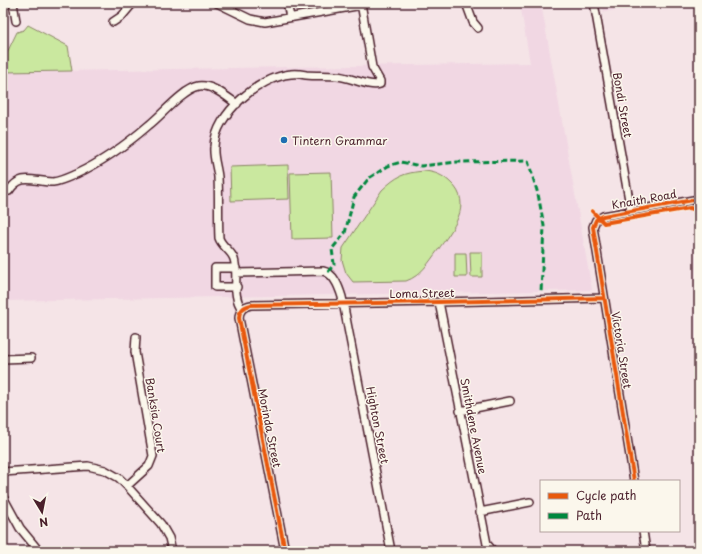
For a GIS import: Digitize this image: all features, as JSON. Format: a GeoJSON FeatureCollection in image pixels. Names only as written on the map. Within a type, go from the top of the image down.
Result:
{"type":"FeatureCollection","features":[{"type":"Feature","properties":{"kind":"street"},"geometry":{"type":"LineString","coordinates":[[13,3],[16,21]]}},
{"type":"Feature","properties":{"kind":"street"},"geometry":{"type":"LineString","coordinates":[[114,22],[122,16],[133,3]]}},
{"type":"Feature","properties":{"kind":"street"},"geometry":{"type":"LineString","coordinates":[[217,3],[245,17],[265,22],[362,4],[372,67],[380,81],[379,84],[372,84],[344,76],[290,74],[260,85],[237,104],[222,121],[216,136],[214,147],[218,183],[220,238],[221,243],[233,256],[236,270]]}},
{"type":"Feature","properties":{"kind":"street"},"geometry":{"type":"LineString","coordinates":[[287,3],[290,17]]}},
{"type":"Feature","properties":{"kind":"street"},"geometry":{"type":"LineString","coordinates":[[466,3],[472,22],[478,28]]}},
{"type":"Feature","properties":{"kind":"street","name":"Bondi Street"},"geometry":{"type":"LineString","coordinates":[[594,3],[631,211]]}},
{"type":"Feature","properties":{"kind":"street"},"geometry":{"type":"LineString","coordinates":[[9,191],[16,182],[22,180],[55,182],[89,167],[145,129],[175,102],[194,88],[200,86],[211,88],[237,104]]}},
{"type":"Feature","properties":{"kind":"street"},"geometry":{"type":"LineString","coordinates":[[698,199],[699,208]]}},
{"type":"Feature","properties":{"kind":"street","name":"Knaith Road"},"geometry":{"type":"LineString","coordinates":[[594,223],[603,216],[698,199]]}},
{"type":"Feature","properties":{"kind":"street","name":"Victoria Street"},"geometry":{"type":"LineString","coordinates":[[594,223],[593,232],[634,480]]}},
{"type":"Feature","properties":{"kind":"street","name":"Highton Street"},"geometry":{"type":"LineString","coordinates":[[236,287],[215,288],[215,268],[236,270],[328,272],[334,277],[341,293],[391,551]]}},
{"type":"Feature","properties":{"kind":"street","name":"Morinda Street"},"geometry":{"type":"LineString","coordinates":[[236,270],[237,299],[242,309],[239,318],[285,551]]}},
{"type":"Feature","properties":{"kind":"street","name":"Loma Street"},"geometry":{"type":"LineString","coordinates":[[242,309],[251,305],[604,298]]}},
{"type":"Feature","properties":{"kind":"street","name":"Smithdene Avenue"},"geometry":{"type":"LineString","coordinates":[[439,302],[480,512],[487,544],[493,551]]}},
{"type":"Feature","properties":{"kind":"street","name":"Banksia Court"},"geometry":{"type":"LineString","coordinates":[[127,486],[149,466],[153,456],[135,352],[136,337]]}},
{"type":"Feature","properties":{"kind":"street"},"geometry":{"type":"LineString","coordinates":[[3,359],[31,358]]}},
{"type":"Feature","properties":{"kind":"street"},"geometry":{"type":"LineString","coordinates":[[460,411],[510,401]]}},
{"type":"Feature","properties":{"kind":"street"},"geometry":{"type":"LineString","coordinates":[[3,472],[88,466],[112,473],[127,486],[161,524],[169,538],[172,551]]}},
{"type":"Feature","properties":{"kind":"street"},"geometry":{"type":"LineString","coordinates":[[3,497],[20,528],[39,551]]}},
{"type":"Feature","properties":{"kind":"street"},"geometry":{"type":"LineString","coordinates":[[480,512],[530,502]]}},
{"type":"Feature","properties":{"kind":"street"},"geometry":{"type":"LineString","coordinates":[[643,532],[646,551]]}},
{"type":"Feature","properties":{"kind":"shaded area","name":"Tintern Grammar"},"geometry":{"type":"Polygon","coordinates":[[[520,3],[541,3],[592,290],[3,301],[3,72],[530,63],[520,3]]]}},
{"type":"Feature","properties":{"kind":"shaded area"},"geometry":{"type":"Polygon","coordinates":[[[602,3],[654,3],[604,12],[602,3]]]}},
{"type":"Feature","properties":{"kind":"green space"},"geometry":{"type":"Polygon","coordinates":[[[28,25],[68,46],[72,71],[3,72],[3,61],[17,32],[24,30],[28,25]]]}},
{"type":"Feature","properties":{"kind":"green space"},"geometry":{"type":"Polygon","coordinates":[[[288,165],[289,199],[231,201],[230,167],[288,165]]]}},
{"type":"Feature","properties":{"kind":"green space"},"geometry":{"type":"Polygon","coordinates":[[[424,171],[442,176],[458,191],[461,200],[461,208],[449,234],[424,268],[411,279],[406,281],[353,282],[346,273],[342,260],[343,248],[382,190],[392,181],[401,176],[424,171]]]}},
{"type":"Feature","properties":{"kind":"green space"},"geometry":{"type":"Polygon","coordinates":[[[331,172],[333,238],[292,239],[290,173],[331,172]]]}},
{"type":"Feature","properties":{"kind":"green space"},"geometry":{"type":"Polygon","coordinates":[[[470,252],[482,252],[482,277],[471,277],[470,252]]]}},
{"type":"Feature","properties":{"kind":"green space"},"geometry":{"type":"Polygon","coordinates":[[[455,253],[466,253],[467,277],[455,277],[455,253]]]}},
{"type":"Feature","properties":{"kind":"marked path"},"geometry":{"type":"LineString","coordinates":[[328,272],[334,264],[332,249],[345,233],[354,197],[369,178],[388,166],[401,162],[421,166],[457,162],[528,161],[538,194],[544,226],[541,293]]}},
{"type":"Feature","properties":{"kind":"cycle path"},"geometry":{"type":"LineString","coordinates":[[634,480],[593,227],[596,220],[603,216],[699,199]]}},
{"type":"Feature","properties":{"kind":"cycle path"},"geometry":{"type":"LineString","coordinates":[[592,211],[604,223],[690,208],[699,208]]}},
{"type":"Feature","properties":{"kind":"cycle path"},"geometry":{"type":"LineString","coordinates":[[285,551],[239,318],[240,313],[244,308],[251,305],[604,298]]}},
{"type":"Feature","properties":{"kind":"place","name":"Tintern Grammar"},"geometry":{"type":"Point","coordinates":[284,140]}}]}
